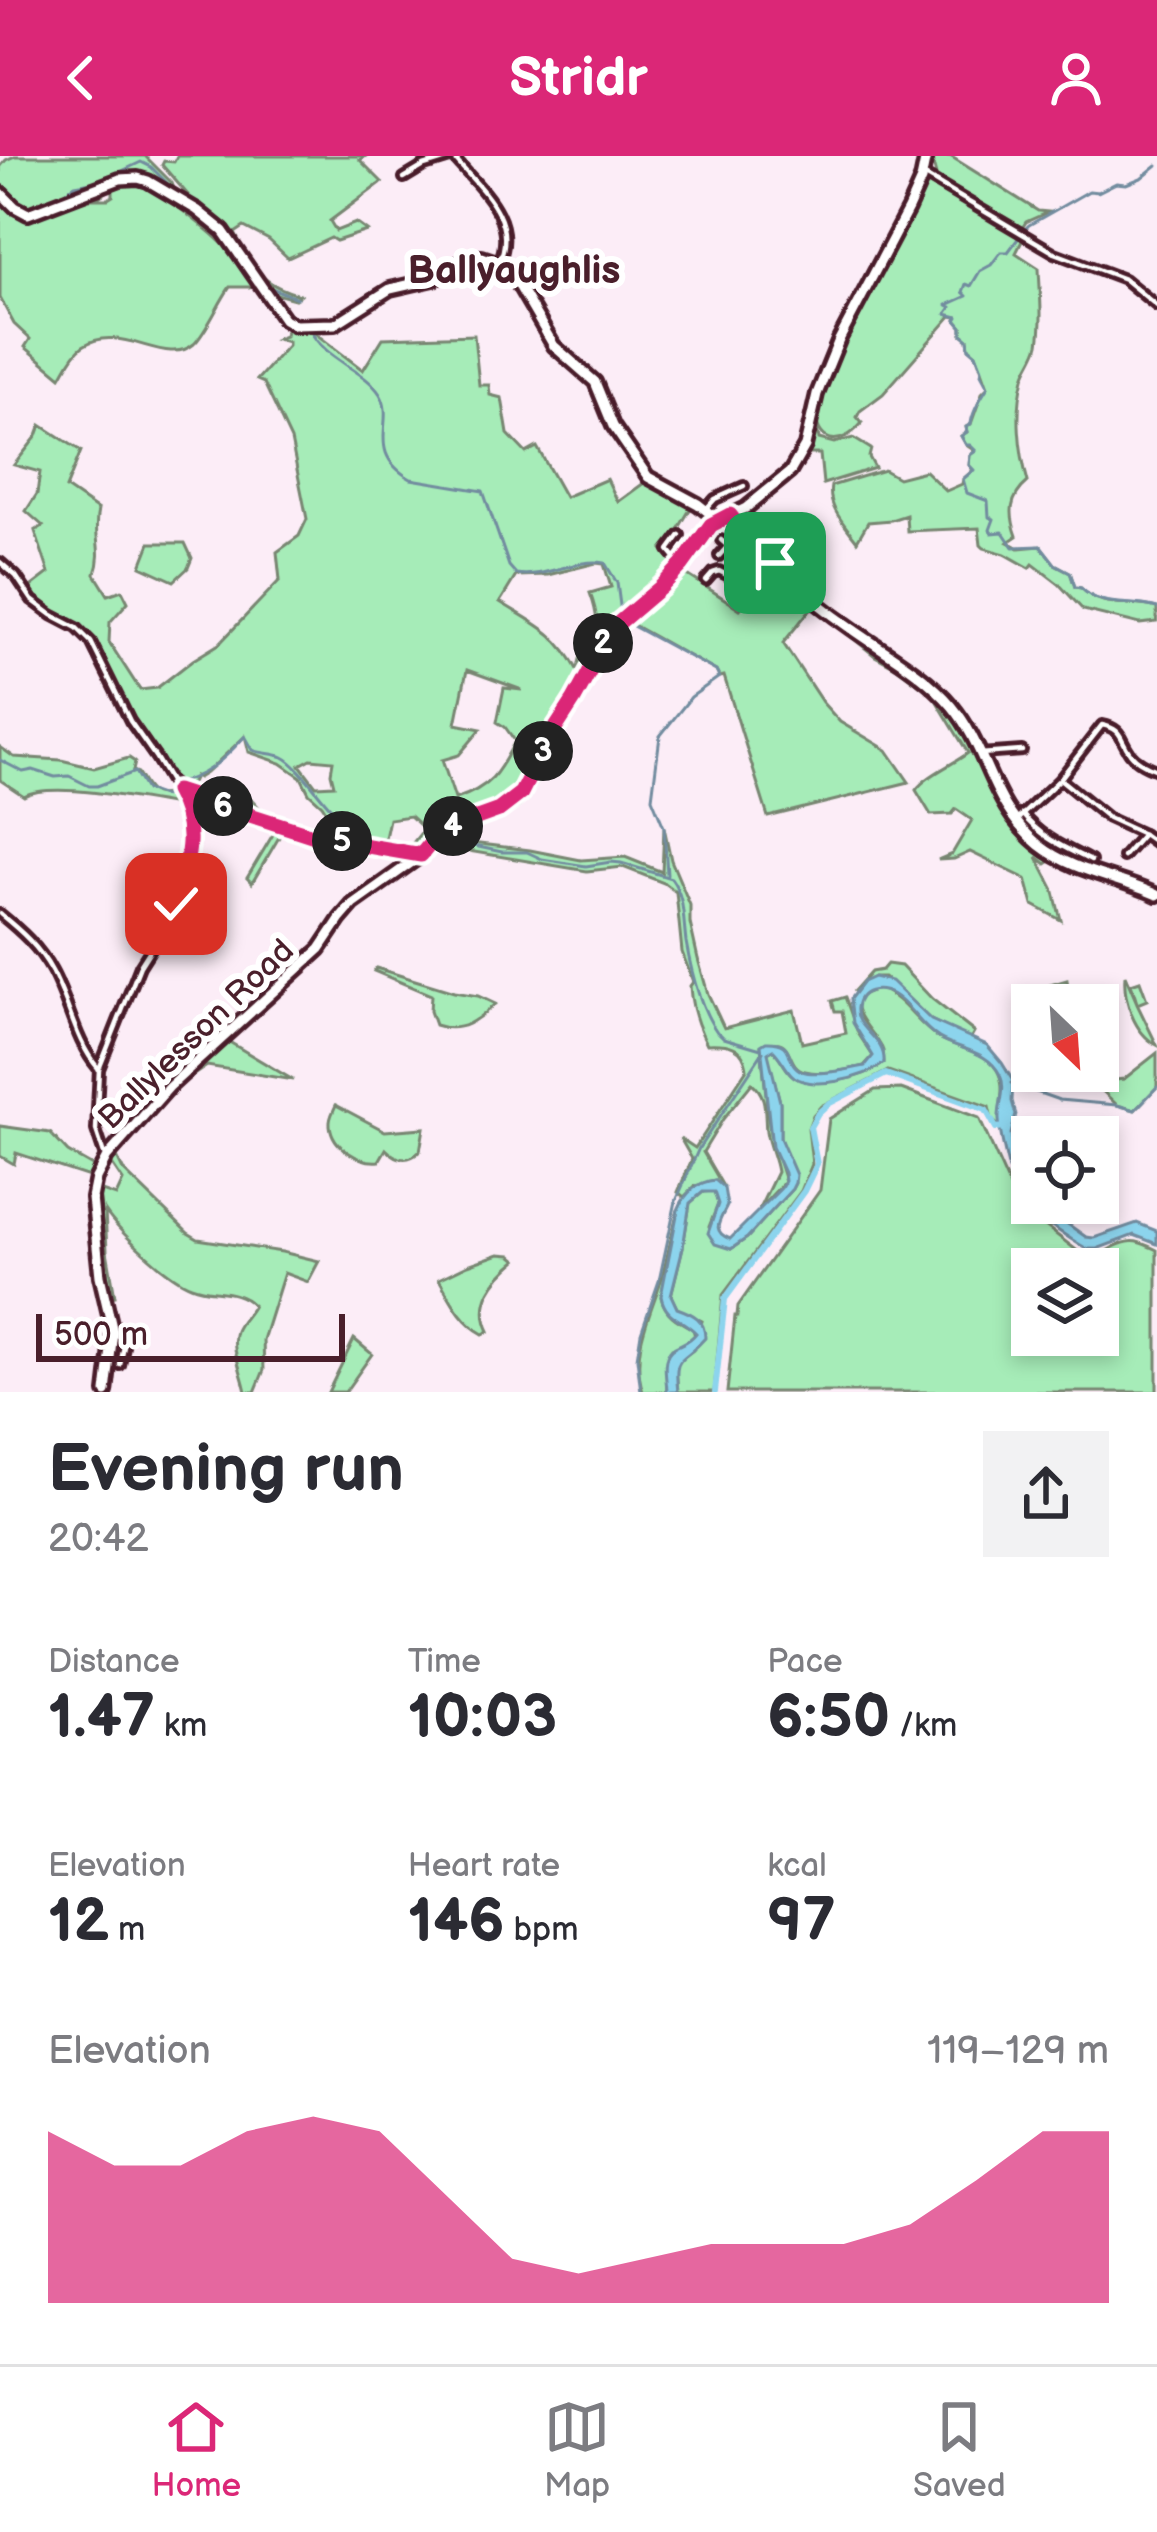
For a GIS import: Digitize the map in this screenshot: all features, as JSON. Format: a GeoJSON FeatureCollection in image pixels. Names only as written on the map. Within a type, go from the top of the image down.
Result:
{"type":"FeatureCollection","features":[{"type":"Feature","properties":{"kind":"main road"},"geometry":{"type":"LineString","coordinates":[[0,192],[28,214],[120,179],[148,181],[223,231],[284,319],[295,325],[334,324],[390,290],[434,279],[466,258],[499,262],[515,278],[554,346],[592,378],[617,433],[648,477],[718,520],[751,505],[796,463],[839,340],[890,245],[923,175],[926,156]]}},
{"type":"Feature","properties":{"kind":"main road"},"geometry":{"type":"LineString","coordinates":[[730,515],[753,543],[831,614],[930,683],[959,716],[997,794],[1038,844],[1065,861],[1157,895]]}},
{"type":"Feature","properties":{"kind":"main road","name":"Ballylesson Road"},"geometry":{"type":"LineString","coordinates":[[106,1392],[113,1328],[100,1276],[92,1198],[107,1157],[170,1088],[320,950],[353,904],[421,855],[449,828],[499,810],[521,793],[605,639],[682,565],[718,520]]}},
{"type":"Feature","properties":{"kind":"street"},"geometry":{"type":"LineString","coordinates":[[404,178],[453,157],[505,224],[499,262]]}},
{"type":"Feature","properties":{"kind":"street"},"geometry":{"type":"LineString","coordinates":[[923,175],[1055,254],[1124,279],[1157,306]]}},
{"type":"Feature","properties":{"kind":"street"},"geometry":{"type":"LineString","coordinates":[[706,509],[715,499],[744,486]]}},
{"type":"Feature","properties":{"kind":"street"},"geometry":{"type":"LineString","coordinates":[[736,554],[768,527],[746,517]]}},
{"type":"Feature","properties":{"kind":"street"},"geometry":{"type":"LineString","coordinates":[[680,535],[669,550],[682,565]]}},
{"type":"Feature","properties":{"kind":"street"},"geometry":{"type":"LineString","coordinates":[[721,540],[748,565],[739,574]]}},
{"type":"Feature","properties":{"kind":"street"},"geometry":{"type":"LineString","coordinates":[[719,556],[728,546]]}},
{"type":"Feature","properties":{"kind":"street"},"geometry":{"type":"LineString","coordinates":[[0,562],[32,600],[92,642],[130,721],[188,813],[191,837],[177,902],[140,966],[99,1069],[96,1130],[107,1157]]}},
{"type":"Feature","properties":{"kind":"street"},"geometry":{"type":"LineString","coordinates":[[706,580],[719,571],[750,587],[775,563]]}},
{"type":"Feature","properties":{"kind":"street"},"geometry":{"type":"LineString","coordinates":[[1090,861],[1019,818],[1060,779],[1098,728],[1110,725],[1137,761],[1157,770]]}},
{"type":"Feature","properties":{"kind":"street"},"geometry":{"type":"LineString","coordinates":[[980,754],[1022,751]]}},
{"type":"Feature","properties":{"kind":"street"},"geometry":{"type":"LineString","coordinates":[[1060,779],[1108,818],[1157,844]]}},
{"type":"Feature","properties":{"kind":"street"},"geometry":{"type":"LineString","coordinates":[[174,788],[321,838],[421,855]]}},
{"type":"Feature","properties":{"kind":"street"},"geometry":{"type":"LineString","coordinates":[[1123,857],[1143,834]]}},
{"type":"Feature","properties":{"kind":"street"},"geometry":{"type":"LineString","coordinates":[[0,914],[35,944],[52,970],[99,1069]]}},
{"type":"Feature","properties":{"kind":"street"},"geometry":{"type":"LineString","coordinates":[[120,1365],[124,1331]]}},
{"type":"Feature","properties":{"kind":"green space"},"geometry":{"type":"Polygon","coordinates":[[[15,156],[145,156],[172,183],[176,194],[147,181],[110,178],[40,207],[26,208],[0,188],[0,167],[15,156]]]}},
{"type":"Feature","properties":{"kind":"green space"},"geometry":{"type":"Polygon","coordinates":[[[177,156],[366,156],[360,160],[382,182],[330,221],[336,231],[356,223],[367,231],[336,241],[331,238],[288,258],[269,240],[244,227],[235,233],[259,273],[300,295],[295,299],[276,294],[272,300],[226,231],[187,199],[162,165],[174,162],[177,156]]]}},
{"type":"Feature","properties":{"kind":"green space"},"geometry":{"type":"Polygon","coordinates":[[[931,156],[950,156],[1038,211],[1048,212],[1026,222],[1020,231],[937,179],[931,156]]]}},
{"type":"Feature","properties":{"kind":"green space"},"geometry":{"type":"Polygon","coordinates":[[[932,182],[1023,239],[1016,253],[1039,268],[1039,344],[1025,374],[1019,417],[1028,482],[1014,500],[1017,536],[1008,542],[1019,548],[1041,546],[1055,564],[1070,572],[1075,587],[1098,599],[1157,608],[1157,622],[1140,624],[1083,610],[1033,564],[1030,568],[984,548],[979,528],[907,531],[906,515],[868,522],[857,541],[834,508],[831,486],[884,470],[898,478],[925,471],[946,491],[962,484],[973,470],[970,455],[975,451],[961,436],[988,387],[957,317],[951,316],[883,394],[860,411],[857,417],[862,423],[854,431],[830,439],[817,421],[818,400],[846,332],[925,185],[932,182]]]}},
{"type":"Feature","properties":{"kind":"green space"},"geometry":{"type":"Polygon","coordinates":[[[113,186],[155,190],[185,213],[224,245],[261,287],[230,287],[199,339],[183,350],[97,340],[79,349],[61,377],[25,347],[30,339],[14,324],[0,298],[0,194],[24,217],[107,187],[95,199],[108,199],[113,186]]]}},
{"type":"Feature","properties":{"kind":"green space"},"geometry":{"type":"Polygon","coordinates":[[[287,325],[298,332],[307,327],[363,370],[383,338],[474,335],[479,385],[489,385],[490,395],[502,398],[508,434],[526,453],[537,447],[565,497],[607,479],[618,502],[648,480],[692,506],[662,549],[675,566],[617,619],[516,803],[497,817],[452,830],[419,852],[399,849],[412,844],[424,829],[410,816],[389,819],[385,838],[391,847],[386,854],[326,843],[285,827],[252,883],[247,878],[278,826],[248,816],[246,793],[266,815],[320,835],[328,837],[333,822],[301,777],[281,763],[249,752],[245,736],[206,773],[195,776],[181,806],[77,791],[24,796],[0,780],[0,747],[14,757],[94,768],[129,758],[135,762],[133,771],[152,792],[166,794],[170,784],[146,744],[149,739],[132,716],[126,722],[84,631],[47,608],[28,589],[49,573],[35,531],[43,526],[26,511],[37,494],[40,472],[14,465],[41,425],[81,451],[66,488],[98,510],[95,574],[108,595],[122,590],[128,602],[110,622],[109,642],[140,690],[157,688],[219,644],[280,580],[277,552],[299,536],[307,519],[291,440],[264,383],[257,380],[288,345],[277,339],[285,336],[287,325]],[[604,564],[548,575],[516,576],[500,602],[554,638],[578,671],[597,621],[590,593],[611,587],[604,564]],[[467,670],[456,724],[481,729],[459,755],[442,760],[455,799],[485,784],[504,762],[515,741],[497,722],[504,688],[522,690],[467,670]],[[311,759],[300,765],[316,786],[334,785],[333,761],[311,759]]]}},
{"type":"Feature","properties":{"kind":"green space"},"geometry":{"type":"Polygon","coordinates":[[[813,421],[819,439],[834,443],[853,438],[871,449],[869,457],[875,468],[823,484],[820,454],[805,454],[813,421]]]}},
{"type":"Feature","properties":{"kind":"green space"},"geometry":{"type":"Polygon","coordinates":[[[150,543],[185,543],[192,558],[188,568],[174,581],[141,566],[150,543]]]}},
{"type":"Feature","properties":{"kind":"green space"},"geometry":{"type":"Polygon","coordinates":[[[776,567],[813,606],[783,643],[840,722],[887,750],[909,782],[768,817],[724,676],[628,622],[683,572],[740,609],[776,567]]]}},
{"type":"Feature","properties":{"kind":"green space"},"geometry":{"type":"Polygon","coordinates":[[[824,615],[940,697],[968,735],[1000,807],[1051,857],[1046,864],[1037,857],[1053,888],[1061,920],[1033,905],[1026,879],[970,852],[938,860],[952,854],[972,820],[956,809],[952,814],[931,815],[916,790],[968,753],[933,695],[824,615]]]}},
{"type":"Feature","properties":{"kind":"green space"},"geometry":{"type":"Polygon","coordinates":[[[664,827],[671,860],[690,905],[708,994],[724,1028],[794,1010],[802,1043],[846,1033],[842,1011],[835,1011],[832,1001],[845,997],[858,1033],[873,1056],[864,1066],[812,1072],[798,1068],[780,1043],[761,1046],[770,1134],[785,1181],[759,1209],[777,1172],[763,1099],[752,1083],[703,1152],[724,1188],[715,1180],[695,1186],[684,1197],[678,1192],[692,1159],[680,1138],[695,1148],[747,1069],[734,1047],[707,1044],[697,1023],[676,892],[623,867],[587,871],[462,850],[472,843],[581,860],[625,857],[662,872],[664,827]]]}},
{"type":"Feature","properties":{"kind":"green space"},"geometry":{"type":"Polygon","coordinates":[[[887,964],[901,966],[932,999],[974,1032],[970,1039],[931,1020],[884,977],[874,977],[853,992],[871,972],[887,964]]]}},
{"type":"Feature","properties":{"kind":"green space"},"geometry":{"type":"Polygon","coordinates":[[[374,971],[495,1004],[460,1027],[435,1025],[431,995],[374,971]]]}},
{"type":"Feature","properties":{"kind":"green space"},"geometry":{"type":"Polygon","coordinates":[[[1125,975],[1137,1003],[1131,984],[1140,981],[1147,1000],[1137,1004],[1157,1045],[1142,1033],[1132,1015],[1125,975]]]}},
{"type":"Feature","properties":{"kind":"green space"},"geometry":{"type":"Polygon","coordinates":[[[880,989],[939,1038],[992,1063],[1002,1084],[1000,1127],[992,1120],[989,1107],[888,1071],[821,1106],[808,1128],[812,1164],[801,1191],[723,1295],[714,1392],[678,1392],[678,1361],[693,1350],[702,1321],[677,1308],[671,1296],[690,1203],[703,1192],[714,1191],[718,1204],[709,1227],[731,1249],[792,1189],[795,1183],[780,1138],[780,1102],[767,1053],[773,1050],[791,1074],[810,1082],[838,1081],[876,1069],[884,1063],[883,1051],[857,1005],[859,998],[880,989]]]}},
{"type":"Feature","properties":{"kind":"green space"},"geometry":{"type":"Polygon","coordinates":[[[226,1040],[293,1080],[207,1066],[171,1090],[226,1040]]]}},
{"type":"Feature","properties":{"kind":"green space"},"geometry":{"type":"Polygon","coordinates":[[[1157,1053],[1157,1087],[1135,1110],[1117,1105],[1103,1092],[1119,1092],[1119,1080],[1157,1053]]]}},
{"type":"Feature","properties":{"kind":"green space"},"geometry":{"type":"Polygon","coordinates":[[[901,1089],[979,1118],[1011,1189],[1011,1224],[1043,1224],[1074,1248],[1011,1248],[1011,1356],[1119,1356],[1119,1248],[1113,1248],[1132,1242],[1157,1250],[1157,1392],[727,1392],[738,1306],[820,1190],[829,1119],[875,1090],[901,1089]]]}},
{"type":"Feature","properties":{"kind":"green space"},"geometry":{"type":"Polygon","coordinates":[[[336,1105],[385,1131],[424,1128],[420,1151],[403,1159],[386,1149],[379,1161],[355,1156],[332,1133],[330,1120],[336,1105]]]}},
{"type":"Feature","properties":{"kind":"green space"},"geometry":{"type":"Polygon","coordinates":[[[0,1126],[50,1133],[68,1152],[96,1168],[92,1178],[16,1153],[14,1164],[0,1156],[0,1126]]]}},
{"type":"Feature","properties":{"kind":"green space"},"geometry":{"type":"Polygon","coordinates":[[[115,1153],[123,1170],[198,1239],[319,1261],[308,1282],[284,1273],[263,1340],[264,1370],[255,1392],[246,1392],[235,1345],[236,1331],[253,1305],[239,1296],[181,1281],[144,1253],[105,1211],[115,1296],[109,1297],[95,1203],[96,1189],[116,1196],[123,1181],[109,1160],[115,1153]]]}},
{"type":"Feature","properties":{"kind":"green space"},"geometry":{"type":"Polygon","coordinates":[[[678,1210],[661,1297],[669,1313],[693,1329],[695,1336],[672,1349],[666,1369],[667,1392],[643,1392],[640,1348],[678,1210]]]}},
{"type":"Feature","properties":{"kind":"green space"},"geometry":{"type":"Polygon","coordinates":[[[499,1254],[517,1260],[489,1292],[484,1310],[489,1331],[483,1334],[463,1317],[439,1279],[499,1254]]]}},
{"type":"Feature","properties":{"kind":"green space"},"geometry":{"type":"Polygon","coordinates":[[[354,1339],[372,1354],[345,1392],[328,1392],[354,1339]]]}},
{"type":"Feature","properties":{"kind":"water"},"geometry":{"type":"Polygon","coordinates":[[[874,977],[891,981],[931,1020],[987,1045],[1002,1063],[1011,1078],[1016,1115],[1011,1116],[1011,1177],[999,1120],[1003,1086],[995,1067],[932,1033],[892,994],[870,991],[857,1008],[883,1054],[884,1063],[876,1069],[837,1081],[810,1082],[791,1074],[773,1050],[768,1053],[780,1102],[780,1138],[795,1183],[747,1238],[731,1249],[715,1244],[708,1233],[718,1204],[714,1192],[703,1192],[690,1203],[671,1295],[677,1308],[701,1322],[705,1338],[679,1364],[678,1392],[667,1392],[668,1354],[696,1333],[670,1314],[661,1296],[678,1210],[697,1186],[715,1180],[724,1188],[727,1206],[718,1229],[730,1239],[781,1188],[784,1173],[772,1147],[761,1045],[783,1045],[802,1071],[865,1066],[873,1056],[853,1023],[850,999],[863,982],[874,977]]]}},
{"type":"Feature","properties":{"kind":"water"},"geometry":{"type":"Polygon","coordinates":[[[1137,1223],[1157,1231],[1157,1244],[1134,1235],[1100,1248],[1085,1248],[1052,1226],[1068,1224],[1094,1238],[1137,1223]]]}},
{"type":"Feature","properties":{"kind":"waterway"},"geometry":{"type":"LineString","coordinates":[[56,199],[75,185],[103,180],[141,162],[177,193]]}},
{"type":"Feature","properties":{"kind":"waterway"},"geometry":{"type":"LineString","coordinates":[[1023,231],[1089,191],[1126,184],[1157,165]]}},
{"type":"Feature","properties":{"kind":"waterway"},"geometry":{"type":"LineString","coordinates":[[14,212],[29,219],[43,213]]}},
{"type":"Feature","properties":{"kind":"waterway"},"geometry":{"type":"LineString","coordinates":[[229,231],[247,259]]}},
{"type":"Feature","properties":{"kind":"waterway"},"geometry":{"type":"LineString","coordinates":[[1020,236],[1008,252],[1001,252],[980,271],[971,286],[966,284],[963,292],[967,296],[947,305],[951,307],[946,314],[958,317],[988,387],[961,436],[976,451],[970,455],[974,470],[963,479],[967,493],[988,501],[989,517],[994,519],[992,533],[1003,532],[1013,547],[1041,546],[1055,564],[1070,572],[1075,587],[1107,602],[1157,608]]}},
{"type":"Feature","properties":{"kind":"waterway"},"geometry":{"type":"LineString","coordinates":[[266,286],[297,298]]}},
{"type":"Feature","properties":{"kind":"waterway"},"geometry":{"type":"LineString","coordinates":[[310,330],[325,349],[380,394],[385,447],[397,468],[411,479],[483,491],[516,574],[605,563],[617,583],[621,613]]}},
{"type":"Feature","properties":{"kind":"waterway"},"geometry":{"type":"LineString","coordinates":[[629,624],[716,671],[719,677],[691,697],[660,736],[652,798],[664,827],[667,874]]}},
{"type":"Feature","properties":{"kind":"waterway"},"geometry":{"type":"LineString","coordinates":[[0,760],[23,772],[69,776],[89,786],[135,772],[146,790],[163,796],[169,786],[212,767],[245,736],[253,750],[289,761],[360,837]]}},
{"type":"Feature","properties":{"kind":"waterway"},"geometry":{"type":"LineString","coordinates":[[423,832],[437,833]]}},
{"type":"Feature","properties":{"kind":"waterway"},"geometry":{"type":"LineString","coordinates":[[448,835],[502,852],[527,852],[586,866],[621,863],[671,878],[681,901],[697,989],[717,1032]]}},
{"type":"Feature","properties":{"kind":"waterway"},"geometry":{"type":"LineString","coordinates":[[719,1033],[761,1049]]}},
{"type":"Feature","properties":{"kind":"waterway"},"geometry":{"type":"LineString","coordinates":[[641,1392],[637,1358],[641,1333],[659,1281],[676,1201],[699,1148],[763,1052]]}},
{"type":"Feature","properties":{"kind":"waterway"},"geometry":{"type":"LineString","coordinates":[[715,1392],[725,1299],[804,1191],[817,1164],[810,1127],[818,1113],[886,1074],[986,1110],[996,1128],[1006,1127]]}},
{"type":"Feature","properties":{"kind":"waterway"},"geometry":{"type":"LineString","coordinates":[[1036,1092],[1059,1100],[1135,1110],[1157,1087]]}},
{"type":"Feature","properties":{"kind":"district","name":"Ballyaughlis"},"geometry":{"type":"Point","coordinates":[514,269]}},
{"type":"Feature","properties":{"kind":"route"},"geometry":{"type":"LineString","coordinates":[[176,904],[191,837],[188,813],[176,791],[321,838],[421,855],[449,828],[499,810],[521,793],[605,639],[661,587],[715,522],[730,515],[775,563]]}}]}
